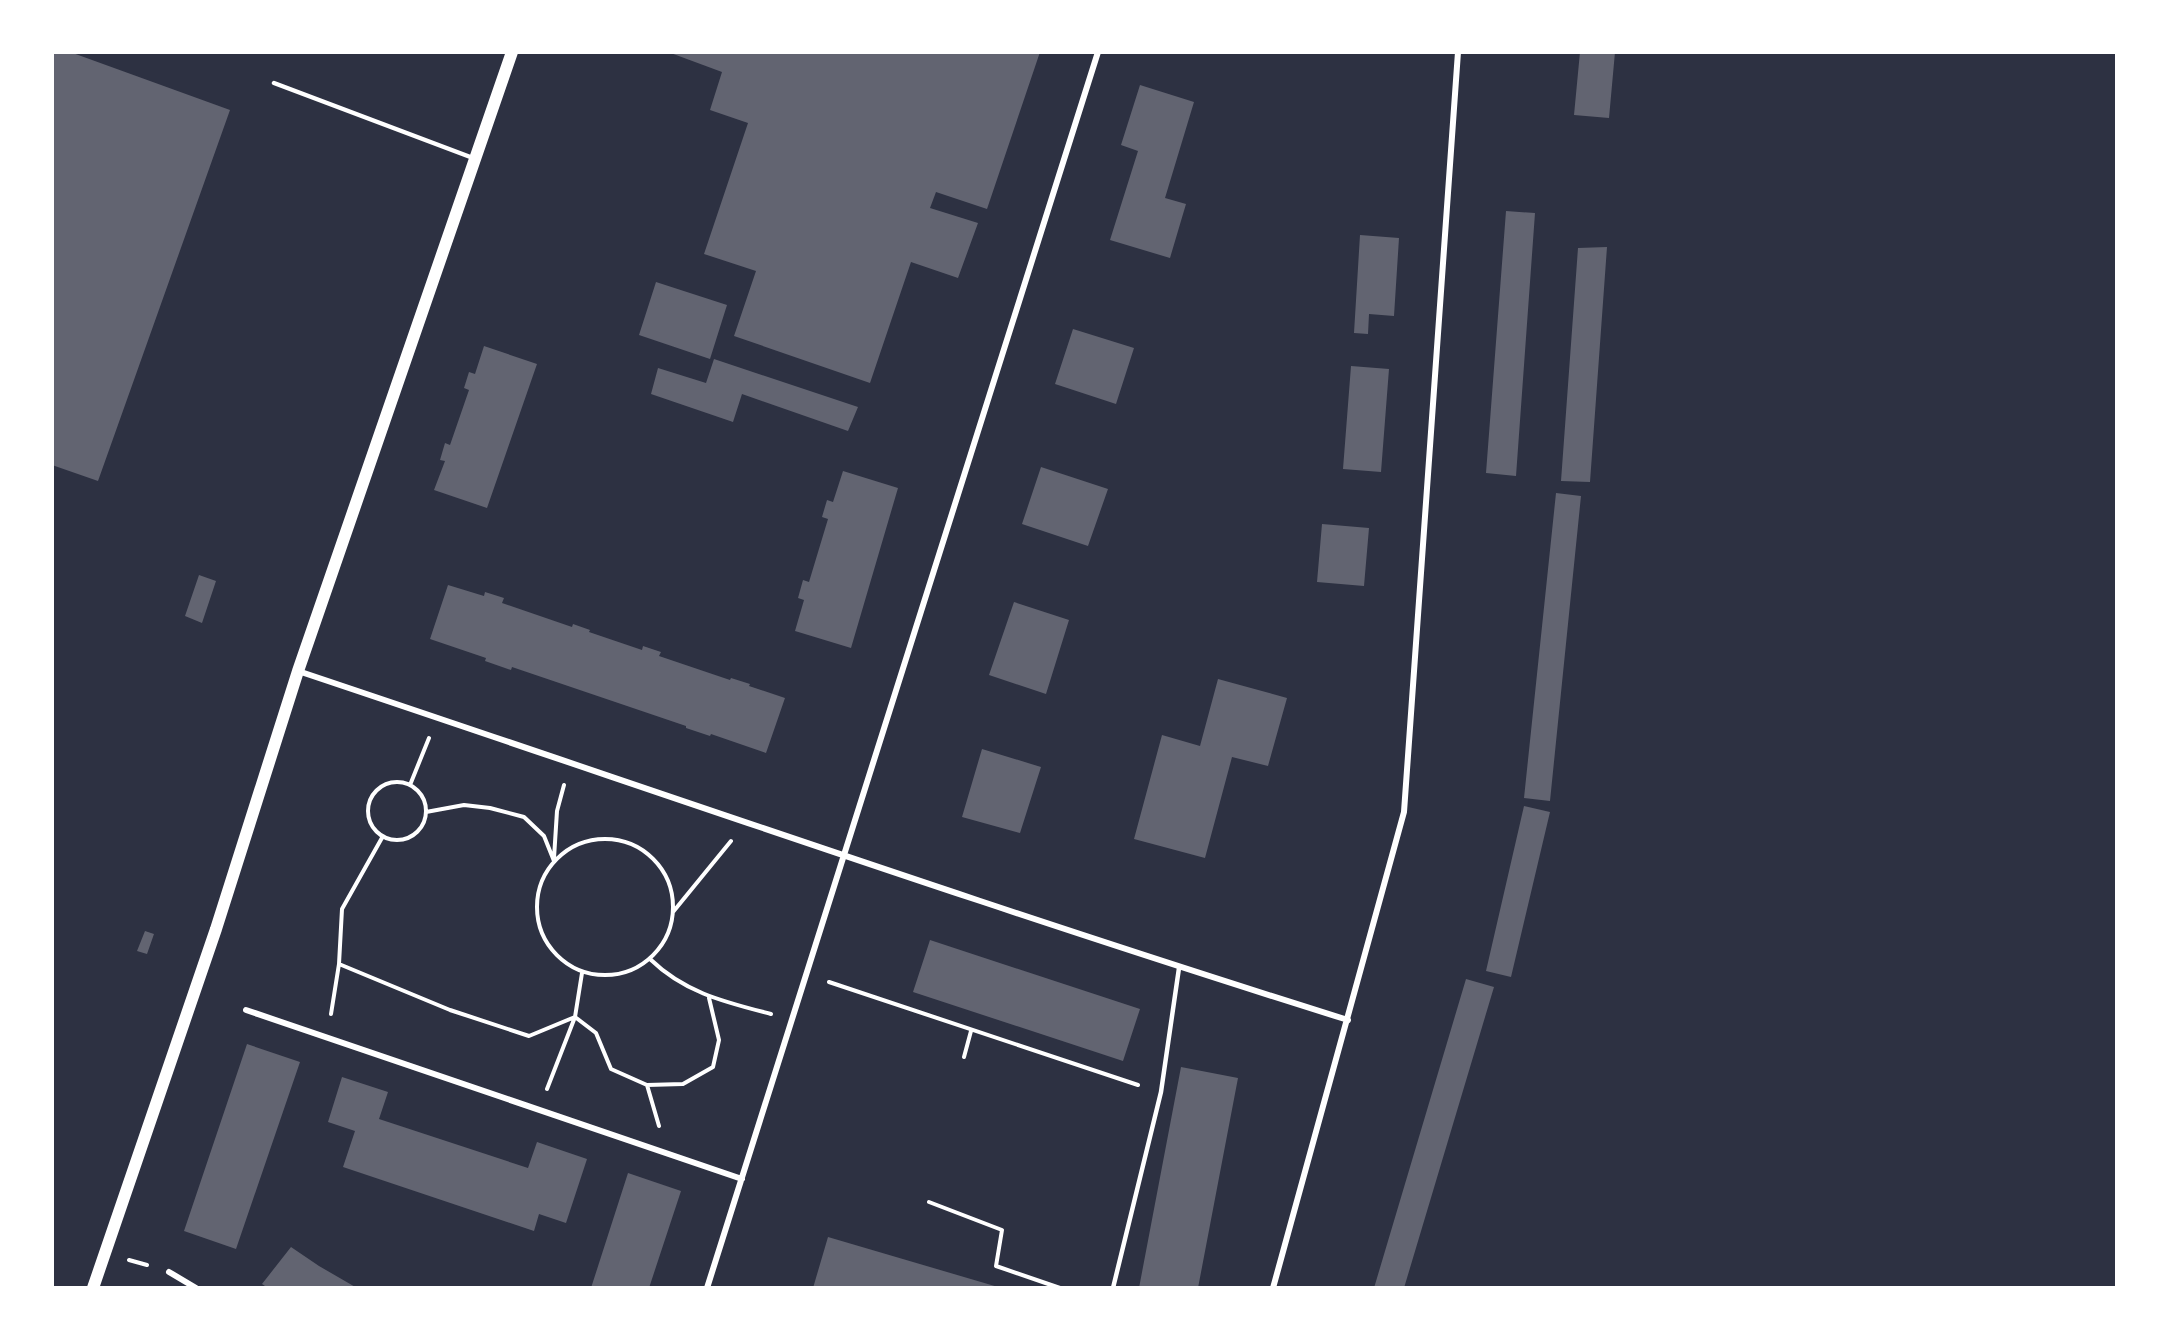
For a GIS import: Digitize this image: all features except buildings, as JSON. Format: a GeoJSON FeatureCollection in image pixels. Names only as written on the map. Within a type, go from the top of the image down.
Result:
{"type":"FeatureCollection","features":[{"type":"Feature","properties":{"kind":"main road"},"geometry":{"type":"LineString","coordinates":[[93,1287],[216,928],[298,671],[512,52]]}},
{"type":"Feature","properties":{"kind":"street"},"geometry":{"type":"LineString","coordinates":[[707,1287],[1098,52]]}},
{"type":"Feature","properties":{"kind":"street"},"geometry":{"type":"LineString","coordinates":[[1273,1287],[1404,812],[1458,52]]}},
{"type":"Feature","properties":{"kind":"street"},"geometry":{"type":"LineString","coordinates":[[298,671],[746,824],[1179,968],[1348,1020]]}},
{"type":"Feature","properties":{"kind":"street"},"geometry":{"type":"LineString","coordinates":[[246,1010],[742,1179]]}},
{"type":"Feature","properties":{"kind":"street"},"geometry":{"type":"LineString","coordinates":[[169,1272],[196,1287]]}},
{"type":"Feature","properties":{"kind":"lane"},"geometry":{"type":"LineString","coordinates":[[274,82],[476,159]]}},
{"type":"Feature","properties":{"kind":"lane"},"geometry":{"type":"LineString","coordinates":[[1113,1287],[1161,1092],[1179,968]]}},
{"type":"Feature","properties":{"kind":"path"},"geometry":{"type":"LineString","coordinates":[[410,785],[437,717]]}},
{"type":"Feature","properties":{"kind":"path"},"geometry":{"type":"LineString","coordinates":[[554,861],[557,812],[570,763]]}},
{"type":"Feature","properties":{"kind":"path"},"geometry":{"type":"LineString","coordinates":[[390,782],[410,785],[423,797],[425,813],[422,826],[415,834],[396,841],[383,836],[371,826],[367,808],[374,792],[390,782]]}},
{"type":"Feature","properties":{"kind":"path"},"geometry":{"type":"LineString","coordinates":[[425,813],[464,805],[490,808],[524,817],[544,837],[554,861]]}},
{"type":"Feature","properties":{"kind":"path"},"geometry":{"type":"LineString","coordinates":[[673,913],[746,824]]}},
{"type":"Feature","properties":{"kind":"path"},"geometry":{"type":"LineString","coordinates":[[326,1038],[339,964],[342,909],[383,836]]}},
{"type":"Feature","properties":{"kind":"path"},"geometry":{"type":"LineString","coordinates":[[608,839],[629,843],[648,854],[663,870],[671,891],[673,913],[670,930],[662,946],[650,959],[629,972],[606,976],[582,973],[561,961],[546,943],[537,921],[536,897],[544,875],[554,861],[566,850],[586,841],[608,839]]}},
{"type":"Feature","properties":{"kind":"path"},"geometry":{"type":"LineString","coordinates":[[650,959],[664,973],[710,998],[792,1020]]}},
{"type":"Feature","properties":{"kind":"path"},"geometry":{"type":"LineString","coordinates":[[339,964],[450,1010],[529,1036],[575,1017]]}},
{"type":"Feature","properties":{"kind":"path"},"geometry":{"type":"LineString","coordinates":[[539,1110],[575,1017],[582,973]]}},
{"type":"Feature","properties":{"kind":"path"},"geometry":{"type":"LineString","coordinates":[[806,974],[1161,1092]]}},
{"type":"Feature","properties":{"kind":"path"},"geometry":{"type":"LineString","coordinates":[[575,1017],[596,1034],[611,1069],[647,1084],[683,1084],[713,1066],[719,1040],[710,998]]}},
{"type":"Feature","properties":{"kind":"path"},"geometry":{"type":"LineString","coordinates":[[964,1057],[972,1031]]}},
{"type":"Feature","properties":{"kind":"path"},"geometry":{"type":"LineString","coordinates":[[647,1084],[667,1153]]}},
{"type":"Feature","properties":{"kind":"path"},"geometry":{"type":"LineString","coordinates":[[928,1202],[1002,1230],[996,1266],[1060,1287]]}},
{"type":"Feature","properties":{"kind":"path"},"geometry":{"type":"LineString","coordinates":[[105,1252],[169,1272]]}}]}
